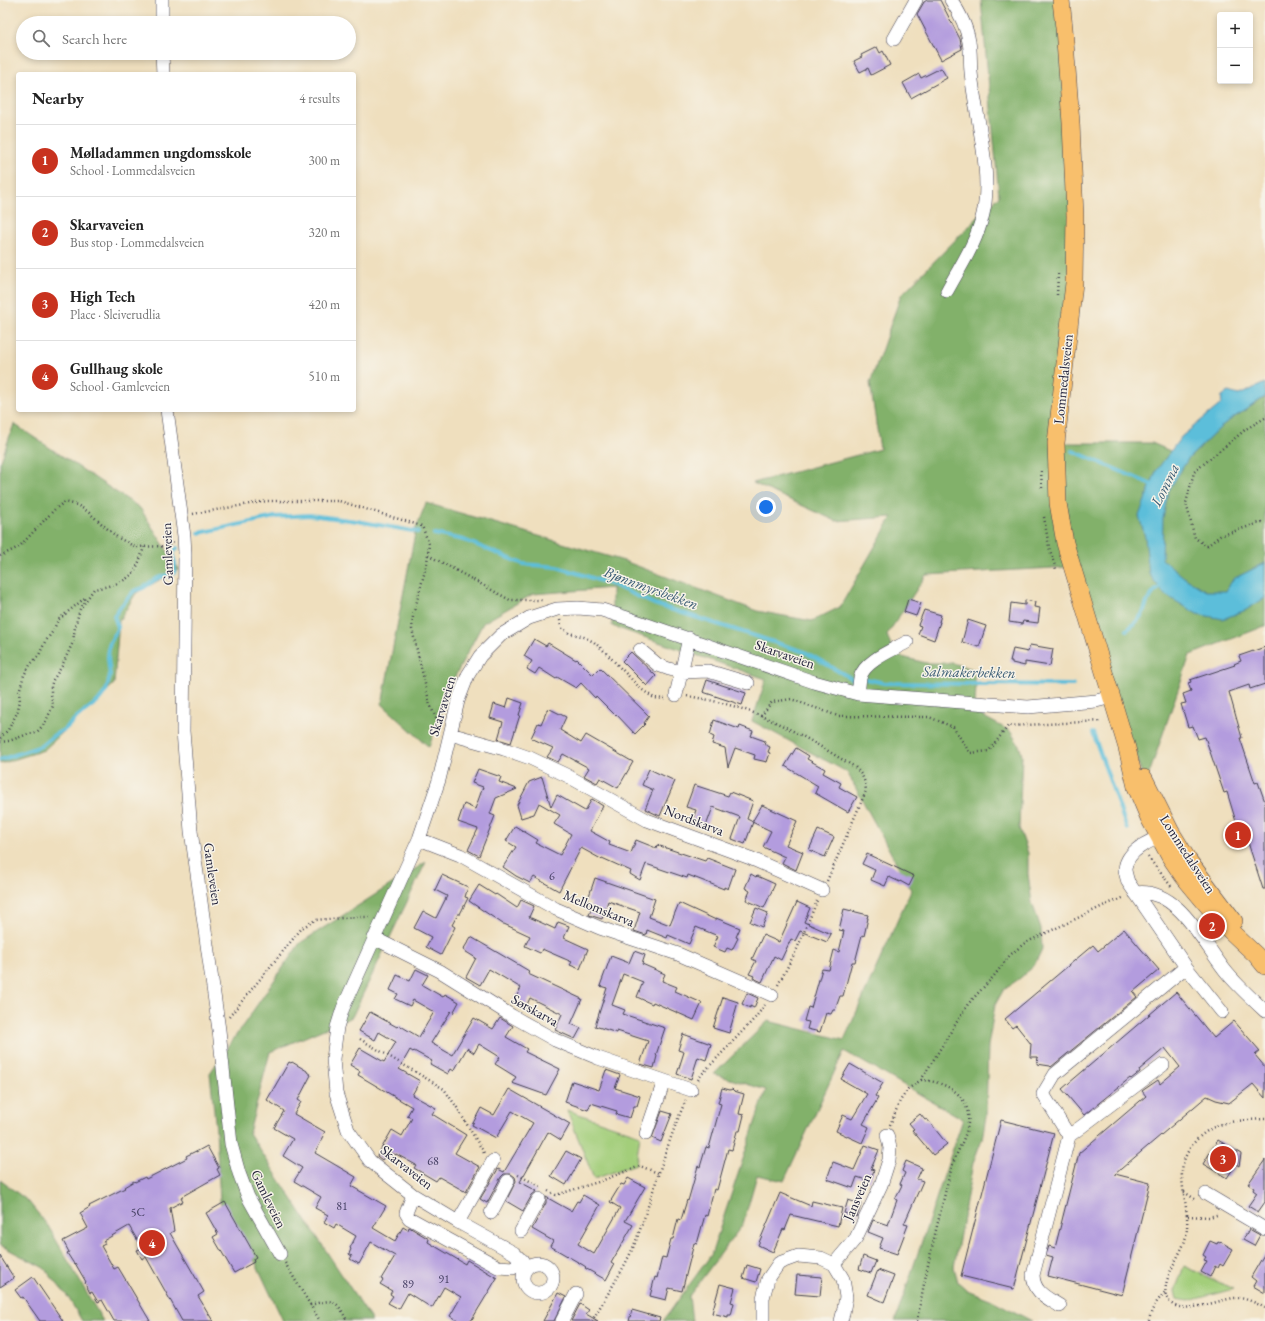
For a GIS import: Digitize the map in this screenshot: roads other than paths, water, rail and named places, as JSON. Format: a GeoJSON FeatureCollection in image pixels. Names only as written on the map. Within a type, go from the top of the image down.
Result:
{"type":"FeatureCollection","features":[{"type":"Feature","properties":{"kind":"main road","name":"Lommedalsveien"},"geometry":{"type":"LineString","coordinates":[[1061,0],[1071,123],[1075,216],[1074,283],[1056,443],[1058,503],[1067,549],[1104,699],[1165,835],[1170,857],[1200,898],[1223,924],[1260,960]]}},
{"type":"Feature","properties":{"kind":"street"},"geometry":{"type":"LineString","coordinates":[[162,0],[162,16]]}},
{"type":"Feature","properties":{"kind":"street"},"geometry":{"type":"LineString","coordinates":[[894,39],[916,0]]}},
{"type":"Feature","properties":{"kind":"street"},"geometry":{"type":"LineString","coordinates":[[947,291],[977,236],[984,213],[986,195],[985,164],[971,72],[969,42],[966,28],[951,0]]}},
{"type":"Feature","properties":{"kind":"street"},"geometry":{"type":"LineString","coordinates":[[162,60],[162,72]]}},
{"type":"Feature","properties":{"kind":"street","name":"Gamleveien"},"geometry":{"type":"LineString","coordinates":[[167,412],[184,536],[183,731],[191,831],[219,1030],[231,1144],[239,1173],[248,1197],[280,1254]]}},
{"type":"Feature","properties":{"kind":"street","name":"Skarvaveien"},"geometry":{"type":"LineString","coordinates":[[413,1195],[406,1213],[409,1218],[498,1267],[513,1268],[525,1263],[514,1253],[413,1195],[370,1160],[348,1130],[336,1093],[333,1059],[337,1027],[343,1008],[420,839],[439,780],[458,701],[468,675],[480,656],[501,634],[529,618],[557,609],[578,608],[602,610],[690,638],[814,682],[858,694],[1028,707],[1104,699]]}},
{"type":"Feature","properties":{"kind":"street"},"geometry":{"type":"LineString","coordinates":[[676,695],[690,638]]}},
{"type":"Feature","properties":{"kind":"street"},"geometry":{"type":"LineString","coordinates":[[858,694],[860,677],[864,670],[878,658],[907,642]]}},
{"type":"Feature","properties":{"kind":"street"},"geometry":{"type":"LineString","coordinates":[[640,650],[658,665],[682,672],[708,670],[748,684]]}},
{"type":"Feature","properties":{"kind":"street","name":"Nordskarva"},"geometry":{"type":"LineString","coordinates":[[450,734],[530,758],[566,775],[647,820],[750,858],[822,890]]}},
{"type":"Feature","properties":{"kind":"street"},"geometry":{"type":"LineString","coordinates":[[1165,835],[1142,846],[1134,852],[1125,869],[1128,882],[1186,967],[1222,1012]]}},
{"type":"Feature","properties":{"kind":"street","name":"Mellomskarva"},"geometry":{"type":"LineString","coordinates":[[420,839],[460,855],[556,909],[600,928],[678,954],[772,995]]}},
{"type":"Feature","properties":{"kind":"street"},"geometry":{"type":"LineString","coordinates":[[1135,893],[1142,892],[1156,895],[1173,905],[1184,914],[1228,974],[1265,1011]]}},
{"type":"Feature","properties":{"kind":"street","name":"Sørskarva"},"geometry":{"type":"LineString","coordinates":[[374,938],[440,971],[512,1016],[555,1040],[598,1058],[691,1090]]}},
{"type":"Feature","properties":{"kind":"street"},"geometry":{"type":"LineString","coordinates":[[1070,1136],[1043,1094],[1055,1074],[1186,967]]}},
{"type":"Feature","properties":{"kind":"street"},"geometry":{"type":"LineString","coordinates":[[1060,1306],[1038,1291],[1034,1283],[1033,1275],[1070,1136],[1163,1065]]}},
{"type":"Feature","properties":{"kind":"street"},"geometry":{"type":"LineString","coordinates":[[646,1134],[664,1081]]}},
{"type":"Feature","properties":{"kind":"street","name":"Jansveien"},"geometry":{"type":"LineString","coordinates":[[834,1264],[856,1238],[881,1184],[889,1160],[890,1148],[887,1135]]}},
{"type":"Feature","properties":{"kind":"street"},"geometry":{"type":"LineString","coordinates":[[458,1222],[493,1161]]}},
{"type":"Feature","properties":{"kind":"street"},"geometry":{"type":"LineString","coordinates":[[491,1213],[511,1177]]}},
{"type":"Feature","properties":{"kind":"street"},"geometry":{"type":"LineString","coordinates":[[1206,1194],[1265,1229]]}},
{"type":"Feature","properties":{"kind":"street"},"geometry":{"type":"LineString","coordinates":[[521,1231],[539,1199]]}},
{"type":"Feature","properties":{"kind":"street"},"geometry":{"type":"LineString","coordinates":[[763,1321],[763,1298],[768,1279],[779,1263],[798,1256],[821,1258],[834,1264],[843,1279],[846,1297],[841,1321]]}},
{"type":"Feature","properties":{"kind":"street"},"geometry":{"type":"LineString","coordinates":[[562,1321],[576,1294]]}},
{"type":"Feature","properties":{"kind":"water","name":"Lomma"},"geometry":{"type":"Polygon","coordinates":[[[1265,383],[1265,397],[1224,424],[1188,459],[1168,492],[1163,519],[1162,559],[1185,578],[1206,591],[1226,591],[1233,579],[1265,563],[1265,598],[1246,610],[1223,619],[1197,614],[1164,594],[1149,574],[1145,537],[1139,516],[1156,471],[1181,437],[1221,404],[1222,396],[1228,392],[1239,395],[1265,383]]]}},
{"type":"Feature","properties":{"kind":"waterway","name":"Lomma"},"geometry":{"type":"LineString","coordinates":[[1073,451],[1155,486]]}},
{"type":"Feature","properties":{"kind":"waterway","name":"Bjønnmyrsbekken"},"geometry":{"type":"LineString","coordinates":[[199,533],[275,517],[310,515],[357,521],[418,532]]}},
{"type":"Feature","properties":{"kind":"waterway","name":"Bjønnmyrsbekken"},"geometry":{"type":"LineString","coordinates":[[434,534],[464,540],[523,564],[557,567],[613,585],[654,604],[805,652],[854,680]]}},
{"type":"Feature","properties":{"kind":"waterway","name":"Bjønnmyrsbekken"},"geometry":{"type":"LineString","coordinates":[[0,760],[41,746],[54,735],[65,729],[77,717],[98,701],[106,691],[110,676],[108,658],[109,645],[118,627],[114,616],[134,591],[143,588],[158,578],[174,573],[175,563],[172,553],[177,548]]}},
{"type":"Feature","properties":{"kind":"waterway","name":"Salmakerbekken"},"geometry":{"type":"LineString","coordinates":[[1127,630],[1143,613],[1148,600],[1155,591],[1164,585]]}},
{"type":"Feature","properties":{"kind":"waterway","name":"Salmakerbekken"},"geometry":{"type":"LineString","coordinates":[[866,679],[885,683],[1073,685]]}},
{"type":"Feature","properties":{"kind":"waterway"},"geometry":{"type":"LineString","coordinates":[[1093,733],[1127,829]]}},
{"type":"Feature","properties":{"kind":"place","name":"Mølladammen ungdomsskole"},"geometry":{"type":"Point","coordinates":[1238,835]}},
{"type":"Feature","properties":{"kind":"place","name":"Skarvaveien"},"geometry":{"type":"Point","coordinates":[1212,926]}},
{"type":"Feature","properties":{"kind":"place","name":"High Tech"},"geometry":{"type":"Point","coordinates":[1223,1159]}},
{"type":"Feature","properties":{"kind":"place","name":"Gullhaug skole"},"geometry":{"type":"Point","coordinates":[152,1243]}}]}
